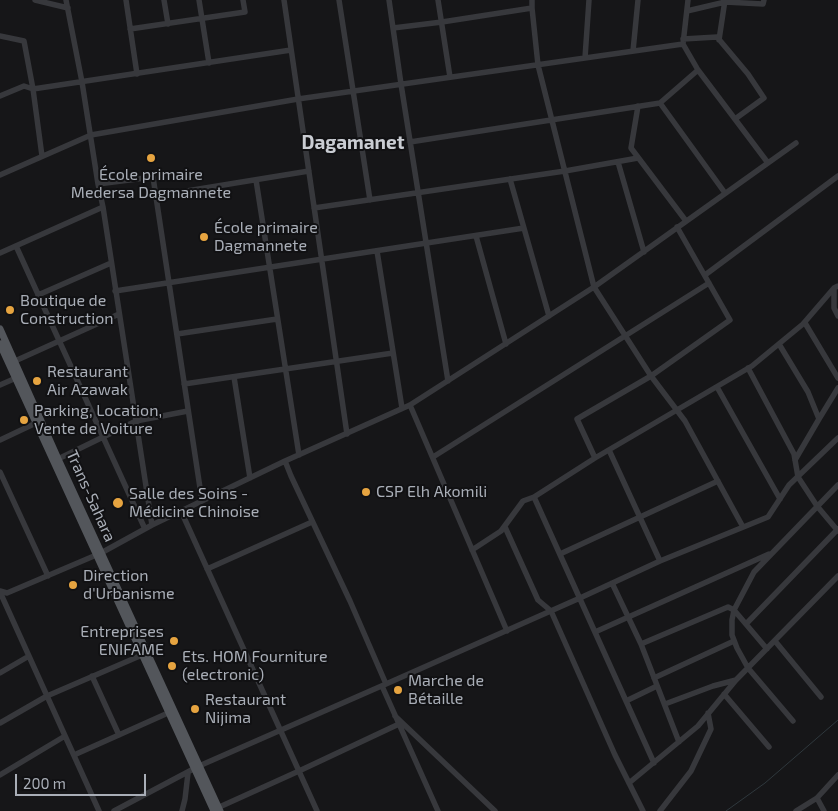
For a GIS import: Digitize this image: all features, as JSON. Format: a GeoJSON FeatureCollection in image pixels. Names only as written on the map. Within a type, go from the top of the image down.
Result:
{"type":"FeatureCollection","features":[{"type":"Feature","properties":{"kind":"main road","name":"Trans-Sahara"},"geometry":{"type":"LineString","coordinates":[[0,328],[1,340],[36,423],[99,554],[180,732],[194,770],[216,810]]}},
{"type":"Feature","properties":{"kind":"main road","name":"Trans-Sahara"},"geometry":{"type":"LineString","coordinates":[[1,340],[15,361],[142,655],[168,713],[180,732]]}},
{"type":"Feature","properties":{"kind":"street"},"geometry":{"type":"LineString","coordinates":[[35,0],[68,8]]}},
{"type":"Feature","properties":{"kind":"street"},"geometry":{"type":"LineString","coordinates":[[66,0],[103,207],[152,525]]}},
{"type":"Feature","properties":{"kind":"street"},"geometry":{"type":"LineString","coordinates":[[126,0],[137,74]]}},
{"type":"Feature","properties":{"kind":"street"},"geometry":{"type":"LineString","coordinates":[[164,0],[168,24]]}},
{"type":"Feature","properties":{"kind":"street"},"geometry":{"type":"LineString","coordinates":[[199,0],[209,63]]}},
{"type":"Feature","properties":{"kind":"street"},"geometry":{"type":"LineString","coordinates":[[130,30],[245,12],[243,0]]}},
{"type":"Feature","properties":{"kind":"street"},"geometry":{"type":"LineString","coordinates":[[284,0],[347,434]]}},
{"type":"Feature","properties":{"kind":"street"},"geometry":{"type":"LineString","coordinates":[[339,0],[370,200]]}},
{"type":"Feature","properties":{"kind":"street"},"geometry":{"type":"LineString","coordinates":[[389,0],[448,381]]}},
{"type":"Feature","properties":{"kind":"street"},"geometry":{"type":"LineString","coordinates":[[438,0],[450,77]]}},
{"type":"Feature","properties":{"kind":"street"},"geometry":{"type":"LineString","coordinates":[[532,0],[538,64],[594,288],[651,376],[685,421],[743,527]]}},
{"type":"Feature","properties":{"kind":"street"},"geometry":{"type":"LineString","coordinates":[[584,58],[589,0]]}},
{"type":"Feature","properties":{"kind":"street"},"geometry":{"type":"LineString","coordinates":[[633,51],[638,0]]}},
{"type":"Feature","properties":{"kind":"street"},"geometry":{"type":"LineString","coordinates":[[688,0],[683,41],[698,70],[768,163]]}},
{"type":"Feature","properties":{"kind":"street"},"geometry":{"type":"LineString","coordinates":[[687,10],[725,1],[763,4],[764,0]]}},
{"type":"Feature","properties":{"kind":"street"},"geometry":{"type":"LineString","coordinates":[[719,40],[725,1]]}},
{"type":"Feature","properties":{"kind":"street"},"geometry":{"type":"LineString","coordinates":[[393,28],[532,8]]}},
{"type":"Feature","properties":{"kind":"street"},"geometry":{"type":"LineString","coordinates":[[0,36],[24,41],[42,156]]}},
{"type":"Feature","properties":{"kind":"street"},"geometry":{"type":"LineString","coordinates":[[0,175],[91,135],[298,99],[633,51],[683,41],[717,37],[748,74],[764,98],[735,119]]}},
{"type":"Feature","properties":{"kind":"street"},"geometry":{"type":"LineString","coordinates":[[0,95],[24,86],[33,89],[291,50]]}},
{"type":"Feature","properties":{"kind":"street"},"geometry":{"type":"LineString","coordinates":[[410,142],[660,103],[698,70]]}},
{"type":"Feature","properties":{"kind":"street"},"geometry":{"type":"LineString","coordinates":[[660,103],[725,193]]}},
{"type":"Feature","properties":{"kind":"street"},"geometry":{"type":"LineString","coordinates":[[638,106],[631,148],[686,221]]}},
{"type":"Feature","properties":{"kind":"street"},"geometry":{"type":"LineString","coordinates":[[0,592],[7,593],[99,554],[181,511],[410,404],[594,288],[796,143]]}},
{"type":"Feature","properties":{"kind":"street"},"geometry":{"type":"LineString","coordinates":[[314,208],[565,171],[638,158]]}},
{"type":"Feature","properties":{"kind":"street"},"geometry":{"type":"LineString","coordinates":[[618,162],[644,252]]}},
{"type":"Feature","properties":{"kind":"street"},"geometry":{"type":"LineString","coordinates":[[156,196],[309,171]]}},
{"type":"Feature","properties":{"kind":"street"},"geometry":{"type":"LineString","coordinates":[[704,275],[838,176]]}},
{"type":"Feature","properties":{"kind":"street"},"geometry":{"type":"LineString","coordinates":[[98,184],[153,177],[202,501]]}},
{"type":"Feature","properties":{"kind":"street"},"geometry":{"type":"LineString","coordinates":[[510,179],[549,316]]}},
{"type":"Feature","properties":{"kind":"street"},"geometry":{"type":"LineString","coordinates":[[256,180],[299,455]]}},
{"type":"Feature","properties":{"kind":"street"},"geometry":{"type":"LineString","coordinates":[[0,253],[103,207]]}},
{"type":"Feature","properties":{"kind":"street"},"geometry":{"type":"LineString","coordinates":[[116,292],[524,228]]}},
{"type":"Feature","properties":{"kind":"street"},"geometry":{"type":"LineString","coordinates":[[595,458],[577,420],[651,376],[730,320],[677,228]]}},
{"type":"Feature","properties":{"kind":"street"},"geometry":{"type":"LineString","coordinates":[[476,236],[506,344]]}},
{"type":"Feature","properties":{"kind":"street"},"geometry":{"type":"LineString","coordinates":[[16,246],[145,529]]}},
{"type":"Feature","properties":{"kind":"street"},"geometry":{"type":"LineString","coordinates":[[377,251],[402,408]]}},
{"type":"Feature","properties":{"kind":"street"},"geometry":{"type":"LineString","coordinates":[[38,295],[111,263]]}},
{"type":"Feature","properties":{"kind":"street"},"geometry":{"type":"LineString","coordinates":[[433,457],[709,284]]}},
{"type":"Feature","properties":{"kind":"street"},"geometry":{"type":"LineString","coordinates":[[836,287],[834,308],[838,316]]}},
{"type":"Feature","properties":{"kind":"street"},"geometry":{"type":"LineString","coordinates":[[472,550],[502,531],[524,501],[534,497],[595,458],[748,368],[805,323],[836,287]]}},
{"type":"Feature","properties":{"kind":"street"},"geometry":{"type":"LineString","coordinates":[[15,361],[119,314]]}},
{"type":"Feature","properties":{"kind":"street"},"geometry":{"type":"LineString","coordinates":[[177,334],[278,319]]}},
{"type":"Feature","properties":{"kind":"street"},"geometry":{"type":"LineString","coordinates":[[805,323],[838,378]]}},
{"type":"Feature","properties":{"kind":"street"},"geometry":{"type":"LineString","coordinates":[[780,344],[808,392],[819,419]]}},
{"type":"Feature","properties":{"kind":"street"},"geometry":{"type":"LineString","coordinates":[[184,384],[393,353]]}},
{"type":"Feature","properties":{"kind":"street"},"geometry":{"type":"LineString","coordinates":[[746,624],[838,530],[817,506],[798,477],[794,454],[748,368]]}},
{"type":"Feature","properties":{"kind":"street"},"geometry":{"type":"LineString","coordinates":[[234,377],[250,478]]}},
{"type":"Feature","properties":{"kind":"street"},"geometry":{"type":"LineString","coordinates":[[0,385],[16,378]]}},
{"type":"Feature","properties":{"kind":"street"},"geometry":{"type":"LineString","coordinates":[[717,386],[780,499]]}},
{"type":"Feature","properties":{"kind":"street"},"geometry":{"type":"LineString","coordinates":[[796,460],[838,388]]}},
{"type":"Feature","properties":{"kind":"street"},"geometry":{"type":"LineString","coordinates":[[410,404],[507,631]]}},
{"type":"Feature","properties":{"kind":"street"},"geometry":{"type":"LineString","coordinates":[[58,459],[136,421],[188,411]]}},
{"type":"Feature","properties":{"kind":"street"},"geometry":{"type":"LineString","coordinates":[[0,440],[36,423]]}},
{"type":"Feature","properties":{"kind":"street"},"geometry":{"type":"LineString","coordinates":[[114,811],[194,770],[660,561],[768,517],[790,485],[838,438]]}},
{"type":"Feature","properties":{"kind":"street"},"geometry":{"type":"LineString","coordinates":[[609,450],[660,561]]}},
{"type":"Feature","properties":{"kind":"street"},"geometry":{"type":"LineString","coordinates":[[285,461],[350,601],[395,716],[438,811]]}},
{"type":"Feature","properties":{"kind":"street"},"geometry":{"type":"LineString","coordinates":[[0,472],[48,576]]}},
{"type":"Feature","properties":{"kind":"street"},"geometry":{"type":"LineString","coordinates":[[560,554],[718,482]]}},
{"type":"Feature","properties":{"kind":"street"},"geometry":{"type":"LineString","coordinates":[[794,721],[748,668],[732,635],[732,620],[734,610],[754,572],[838,485]]}},
{"type":"Feature","properties":{"kind":"street"},"geometry":{"type":"LineString","coordinates":[[534,497],[654,763]]}},
{"type":"Feature","properties":{"kind":"street"},"geometry":{"type":"LineString","coordinates":[[181,511],[317,811]]}},
{"type":"Feature","properties":{"kind":"street"},"geometry":{"type":"LineString","coordinates":[[207,569],[312,522]]}},
{"type":"Feature","properties":{"kind":"street"},"geometry":{"type":"LineString","coordinates":[[505,527],[538,600],[551,611],[642,811]]}},
{"type":"Feature","properties":{"kind":"street"},"geometry":{"type":"LineString","coordinates":[[595,632],[772,552]]}},
{"type":"Feature","properties":{"kind":"street"},"geometry":{"type":"LineString","coordinates":[[629,783],[698,726],[736,680],[838,576]]}},
{"type":"Feature","properties":{"kind":"street"},"geometry":{"type":"LineString","coordinates":[[612,583],[641,644],[679,742]]}},
{"type":"Feature","properties":{"kind":"street"},"geometry":{"type":"LineString","coordinates":[[0,592],[99,811]]}},
{"type":"Feature","properties":{"kind":"street"},"geometry":{"type":"LineString","coordinates":[[641,644],[728,607],[734,610],[767,649]]}},
{"type":"Feature","properties":{"kind":"street"},"geometry":{"type":"LineString","coordinates":[[654,678],[734,641]]}},
{"type":"Feature","properties":{"kind":"street"},"geometry":{"type":"LineString","coordinates":[[775,641],[821,696]]}},
{"type":"Feature","properties":{"kind":"street"},"geometry":{"type":"LineString","coordinates":[[0,723],[47,696],[142,655]]}},
{"type":"Feature","properties":{"kind":"street"},"geometry":{"type":"LineString","coordinates":[[0,673],[29,656]]}},
{"type":"Feature","properties":{"kind":"street"},"geometry":{"type":"LineString","coordinates":[[92,676],[119,735]]}},
{"type":"Feature","properties":{"kind":"street"},"geometry":{"type":"LineString","coordinates":[[665,704],[713,686],[736,680]]}},
{"type":"Feature","properties":{"kind":"street"},"geometry":{"type":"LineString","coordinates":[[626,701],[657,686]]}},
{"type":"Feature","properties":{"kind":"street"},"geometry":{"type":"LineString","coordinates":[[724,694],[769,747]]}},
{"type":"Feature","properties":{"kind":"street"},"geometry":{"type":"LineString","coordinates":[[74,755],[168,713]]}},
{"type":"Feature","properties":{"kind":"street"},"geometry":{"type":"LineString","coordinates":[[660,811],[691,771],[711,729],[708,713]]}},
{"type":"Feature","properties":{"kind":"street"},"geometry":{"type":"LineString","coordinates":[[395,716],[495,811]]}},
{"type":"Feature","properties":{"kind":"street"},"geometry":{"type":"LineString","coordinates":[[216,810],[399,724]]}},
{"type":"Feature","properties":{"kind":"street"},"geometry":{"type":"LineString","coordinates":[[0,775],[65,736]]}},
{"type":"Feature","properties":{"kind":"street"},"geometry":{"type":"LineString","coordinates":[[182,811],[194,770]]}},
{"type":"Feature","properties":{"kind":"street"},"geometry":{"type":"LineString","coordinates":[[796,811],[817,798],[838,775]]}},
{"type":"Feature","properties":{"kind":"street"},"geometry":{"type":"LineString","coordinates":[[817,798],[824,811]]}},
{"type":"Feature","properties":{"kind":"waterway"},"geometry":{"type":"LineString","coordinates":[[726,811],[765,783],[838,720]]}},
{"type":"Feature","properties":{"kind":"place","name":"École primaire Medersa Dagmannete"},"geometry":{"type":"Point","coordinates":[151,158]}},
{"type":"Feature","properties":{"kind":"place","name":"École primaire Dagmannete"},"geometry":{"type":"Point","coordinates":[204,237]}},
{"type":"Feature","properties":{"kind":"place","name":"Boutique de Construction"},"geometry":{"type":"Point","coordinates":[10,310]}},
{"type":"Feature","properties":{"kind":"place","name":"Restaurant Air Azawak"},"geometry":{"type":"Point","coordinates":[37,381]}},
{"type":"Feature","properties":{"kind":"place","name":"Parking, Location, Vente de Voiture"},"geometry":{"type":"Point","coordinates":[24,420]}},
{"type":"Feature","properties":{"kind":"place","name":"CSP Elh Akomili"},"geometry":{"type":"Point","coordinates":[366,492]}},
{"type":"Feature","properties":{"kind":"place","name":"Salle des Soins - Médicine Chinoise"},"geometry":{"type":"Point","coordinates":[118,503]}},
{"type":"Feature","properties":{"kind":"place","name":"Direction d'Urbanisme"},"geometry":{"type":"Point","coordinates":[73,585]}},
{"type":"Feature","properties":{"kind":"place","name":"Entreprises ENIFAME"},"geometry":{"type":"Point","coordinates":[174,641]}},
{"type":"Feature","properties":{"kind":"place","name":"Ets. HOM Fourniture (electronic)"},"geometry":{"type":"Point","coordinates":[172,666]}},
{"type":"Feature","properties":{"kind":"place","name":"Marche de Bétaille"},"geometry":{"type":"Point","coordinates":[398,690]}},
{"type":"Feature","properties":{"kind":"place","name":"Restaurant Nijima"},"geometry":{"type":"Point","coordinates":[195,709]}},
{"type":"Feature","properties":{"kind":"district","name":"Dagamanet"},"geometry":{"type":"Point","coordinates":[353,143]}}]}
